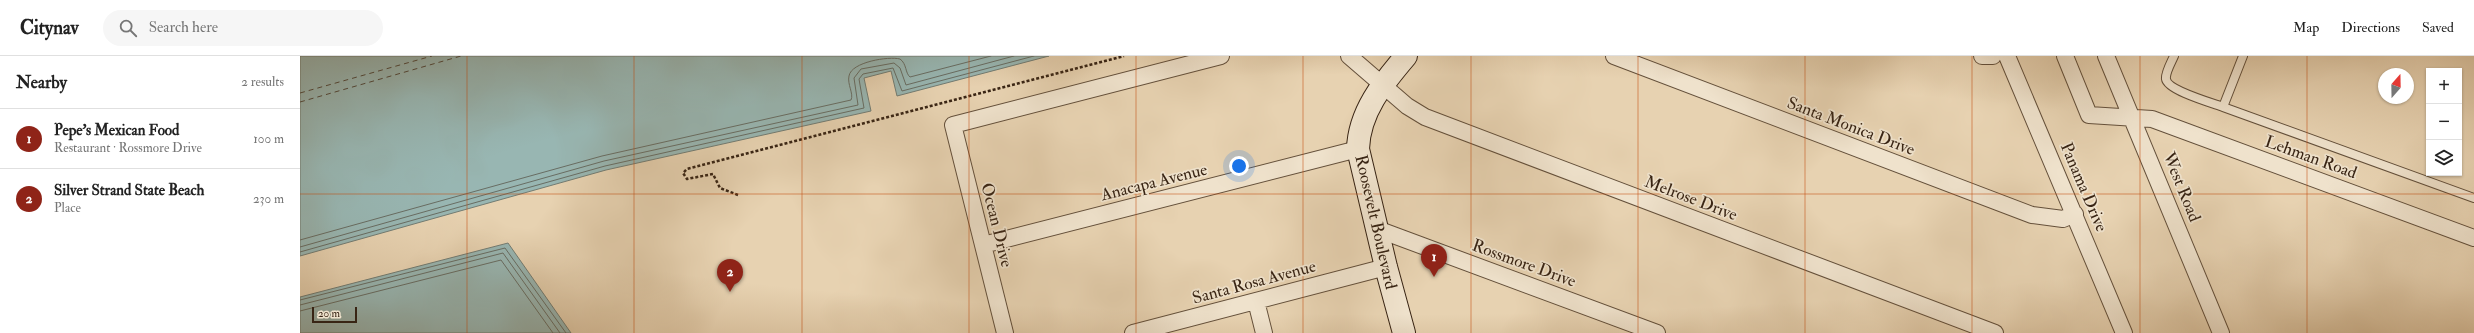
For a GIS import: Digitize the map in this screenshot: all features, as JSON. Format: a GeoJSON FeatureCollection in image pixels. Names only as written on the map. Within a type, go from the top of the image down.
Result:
{"type":"FeatureCollection","features":[{"type":"Feature","properties":{"kind":"street","name":"Ocean Drive"},"geometry":{"type":"LineString","coordinates":[[1005,333],[953,125],[1221,56]]}},
{"type":"Feature","properties":{"kind":"street"},"geometry":{"type":"LineString","coordinates":[[1349,56],[1381,85]]}},
{"type":"Feature","properties":{"kind":"street","name":"Roosevelt Boulevard"},"geometry":{"type":"LineString","coordinates":[[1404,333],[1386,267],[1358,149],[1359,138],[1364,122],[1381,85],[1406,56]]}},
{"type":"Feature","properties":{"kind":"street","name":"Santa Monica Drive"},"geometry":{"type":"LineString","coordinates":[[1614,56],[2032,215],[2063,219],[2075,214]]}},
{"type":"Feature","properties":{"kind":"street"},"geometry":{"type":"LineString","coordinates":[[1982,56],[1993,56]]}},
{"type":"Feature","properties":{"kind":"street","name":"Panama Drive"},"geometry":{"type":"LineString","coordinates":[[2007,56],[2124,333]]}},
{"type":"Feature","properties":{"kind":"street","name":"Lehman Road"},"geometry":{"type":"LineString","coordinates":[[2065,56],[2089,115],[2133,119],[2152,119],[2474,238]]}},
{"type":"Feature","properties":{"kind":"street","name":"West Road"},"geometry":{"type":"LineString","coordinates":[[2106,56],[2221,333]]}},
{"type":"Feature","properties":{"kind":"street","name":"Melrose Drive"},"geometry":{"type":"LineString","coordinates":[[1381,85],[1425,117],[1995,333]]}},
{"type":"Feature","properties":{"kind":"street","name":"Anacapa Avenue"},"geometry":{"type":"LineString","coordinates":[[983,245],[1358,149]]}},
{"type":"Feature","properties":{"kind":"street","name":"Rossmore Drive"},"geometry":{"type":"LineString","coordinates":[[1377,229],[1657,333]]}},
{"type":"Feature","properties":{"kind":"street","name":"Santa Rosa Avenue"},"geometry":{"type":"LineString","coordinates":[[1133,333],[1386,267]]}},
{"type":"Feature","properties":{"kind":"street"},"geometry":{"type":"LineString","coordinates":[[1256,301],[1264,333]]}},
{"type":"Feature","properties":{"kind":"lane"},"geometry":{"type":"LineString","coordinates":[[2174,56],[2166,78],[2167,83],[2174,89],[2474,198]]}},
{"type":"Feature","properties":{"kind":"lane"},"geometry":{"type":"LineString","coordinates":[[2223,107],[2243,56]]}},
{"type":"Feature","properties":{"kind":"path"},"geometry":{"type":"LineString","coordinates":[[738,195],[720,188],[713,174],[687,179],[683,172],[687,169],[1124,56]]}},
{"type":"Feature","properties":{"kind":"water"},"geometry":{"type":"Polygon","coordinates":[[[300,56],[1049,56],[897,96],[891,71],[864,78],[871,111],[606,170],[300,256],[300,56]]]}},
{"type":"Feature","properties":{"kind":"water"},"geometry":{"type":"Polygon","coordinates":[[[508,243],[571,333],[300,333],[300,297],[508,243]]]}},
{"type":"Feature","properties":{"kind":"ferry route"},"geometry":{"type":"LineString","coordinates":[[300,93],[432,56]]}},
{"type":"Feature","properties":{"kind":"ferry route"},"geometry":{"type":"LineString","coordinates":[[300,102],[461,56]]}},
{"type":"Feature","properties":{"kind":"place","name":"Pepe's Mexican Food"},"geometry":{"type":"Point","coordinates":[1434,277]}},
{"type":"Feature","properties":{"kind":"place","name":"Silver Strand State Beach"},"geometry":{"type":"Point","coordinates":[730,292]}}]}
